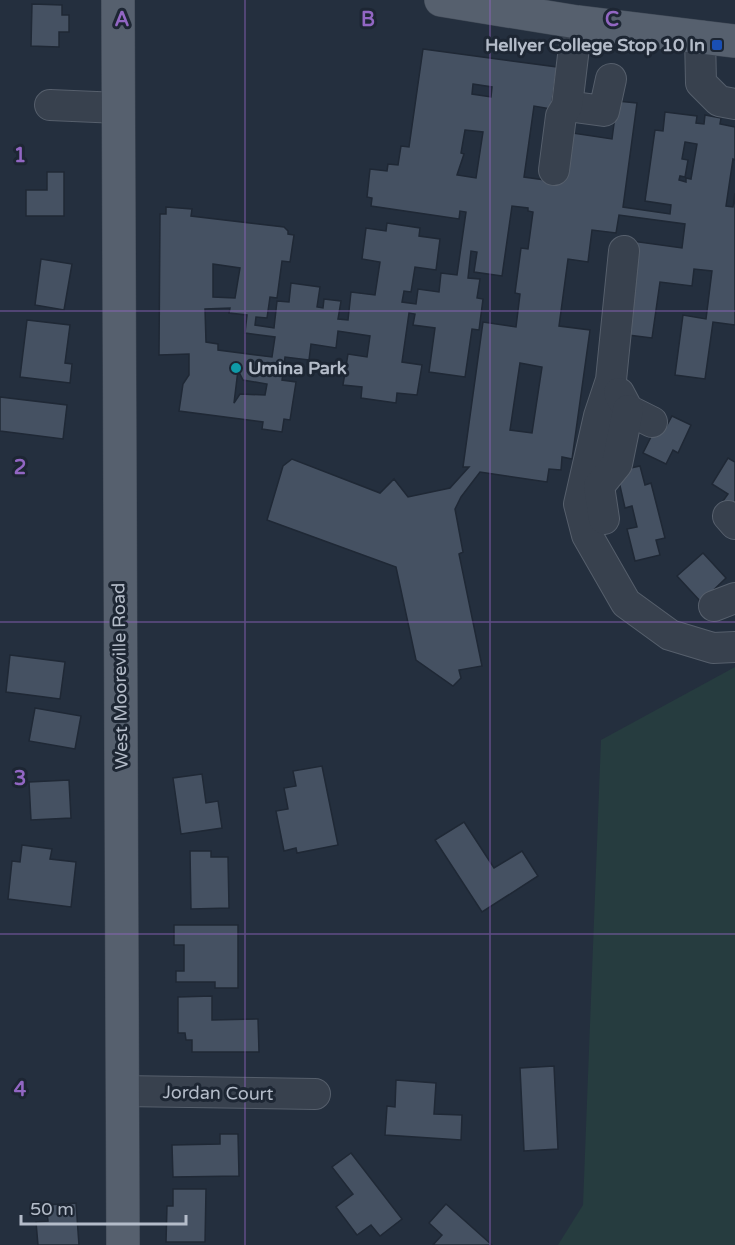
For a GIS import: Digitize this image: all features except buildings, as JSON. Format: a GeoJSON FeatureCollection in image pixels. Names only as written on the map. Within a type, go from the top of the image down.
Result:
{"type":"FeatureCollection","features":[{"type":"Feature","properties":{"kind":"main road","name":"West Mooreville Road"},"geometry":{"type":"LineString","coordinates":[[118,0],[123,1245]]}},
{"type":"Feature","properties":{"kind":"main road"},"geometry":{"type":"LineString","coordinates":[[441,0],[577,22],[735,41]]}},
{"type":"Feature","properties":{"kind":"street"},"geometry":{"type":"LineString","coordinates":[[554,170],[561,116],[567,106],[577,22]]}},
{"type":"Feature","properties":{"kind":"street"},"geometry":{"type":"LineString","coordinates":[[700,36],[701,83],[719,101],[735,104]]}},
{"type":"Feature","properties":{"kind":"street"},"geometry":{"type":"LineString","coordinates":[[567,106],[604,111],[611,79]]}},
{"type":"Feature","properties":{"kind":"street"},"geometry":{"type":"LineString","coordinates":[[50,105],[119,108]]}},
{"type":"Feature","properties":{"kind":"street"},"geometry":{"type":"LineString","coordinates":[[624,251],[611,380],[599,416],[579,504],[587,536],[626,603],[670,635],[713,648],[735,647]]}},
{"type":"Feature","properties":{"kind":"street"},"geometry":{"type":"LineString","coordinates":[[611,380],[640,416],[617,464],[599,486],[600,508],[617,556]]}},
{"type":"Feature","properties":{"kind":"street","name":"Jordan Court"},"geometry":{"type":"LineString","coordinates":[[122,1091],[315,1094]]}},
{"type":"Feature","properties":{"kind":"green space"},"geometry":{"type":"Polygon","coordinates":[[[735,667],[735,1245],[558,1245],[583,1205],[601,740],[735,667]]]}},
{"type":"Feature","properties":{"kind":"place","name":"Hellyer College Stop 10 In"},"geometry":{"type":"Point","coordinates":[717,45]}},
{"type":"Feature","properties":{"kind":"place","name":"Umina Park"},"geometry":{"type":"Point","coordinates":[236,368]}}]}
